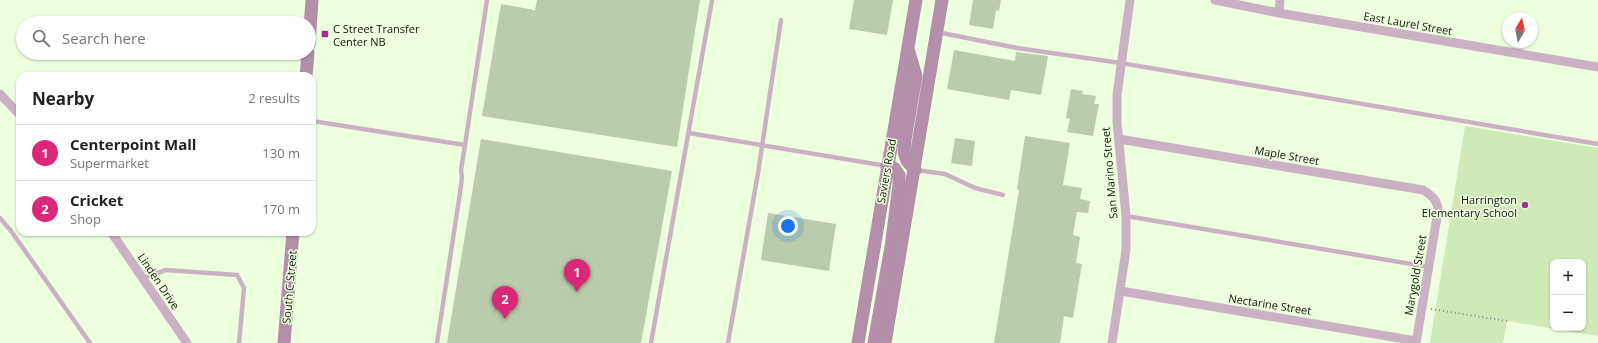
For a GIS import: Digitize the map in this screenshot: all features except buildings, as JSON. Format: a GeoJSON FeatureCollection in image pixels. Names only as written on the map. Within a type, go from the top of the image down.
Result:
{"type":"FeatureCollection","features":[{"type":"Feature","properties":{"kind":"main road"},"geometry":{"type":"LineString","coordinates":[[311,16],[312,0]]}},
{"type":"Feature","properties":{"kind":"main road","name":"Saviers Road"},"geometry":{"type":"LineString","coordinates":[[859,342],[887,166],[916,0]]}},
{"type":"Feature","properties":{"kind":"main road"},"geometry":{"type":"LineString","coordinates":[[886,343],[942,0]]}},
{"type":"Feature","properties":{"kind":"main road"},"geometry":{"type":"LineString","coordinates":[[908,48],[916,76],[904,140],[904,152],[908,161],[915,170]]}},
{"type":"Feature","properties":{"kind":"main road"},"geometry":{"type":"LineString","coordinates":[[306,72],[307,60]]}},
{"type":"Feature","properties":{"kind":"main road"},"geometry":{"type":"LineString","coordinates":[[874,343],[900,185],[899,175],[894,168],[887,166]]}},
{"type":"Feature","properties":{"kind":"main road","name":"South C Street"},"geometry":{"type":"LineString","coordinates":[[284,343],[293,236]]}},
{"type":"Feature","properties":{"kind":"street","name":"San Marino Street"},"geometry":{"type":"LineString","coordinates":[[1112,343],[1126,250],[1126,216],[1117,122],[1117,95],[1130,0]]}},
{"type":"Feature","properties":{"kind":"street","name":"East Laurel Street"},"geometry":{"type":"LineString","coordinates":[[1215,0],[1279,13],[1598,67]]}},
{"type":"Feature","properties":{"kind":"street"},"geometry":{"type":"LineString","coordinates":[[1279,13],[1280,0]]}},
{"type":"Feature","properties":{"kind":"street"},"geometry":{"type":"LineString","coordinates":[[2,99],[16,111]]}},
{"type":"Feature","properties":{"kind":"street","name":"Maple Street"},"geometry":{"type":"LineString","coordinates":[[1119,139],[1423,190],[1430,194],[1435,200],[1438,211]]}},
{"type":"Feature","properties":{"kind":"street","name":"Marygold Street"},"geometry":{"type":"LineString","coordinates":[[1416,342],[1438,211]]}},
{"type":"Feature","properties":{"kind":"street","name":"Linden Drive"},"geometry":{"type":"LineString","coordinates":[[116,236],[187,343]]}},
{"type":"Feature","properties":{"kind":"street","name":"Nectarine Street"},"geometry":{"type":"LineString","coordinates":[[1121,291],[1416,342]]}},
{"type":"Feature","properties":{"kind":"lane"},"geometry":{"type":"LineString","coordinates":[[437,343],[460,194],[464,145],[487,0]]}},
{"type":"Feature","properties":{"kind":"lane"},"geometry":{"type":"LineString","coordinates":[[651,343],[712,0]]}},
{"type":"Feature","properties":{"kind":"lane"},"geometry":{"type":"LineString","coordinates":[[728,343],[762,145],[781,20]]}},
{"type":"Feature","properties":{"kind":"lane"},"geometry":{"type":"LineString","coordinates":[[937,32],[1017,48],[1598,144]]}},
{"type":"Feature","properties":{"kind":"lane"},"geometry":{"type":"LineString","coordinates":[[316,122],[464,145]]}},
{"type":"Feature","properties":{"kind":"lane"},"geometry":{"type":"LineString","coordinates":[[689,133],[887,166]]}},
{"type":"Feature","properties":{"kind":"lane"},"geometry":{"type":"LineString","coordinates":[[915,170],[945,174],[975,188],[1003,195]]}},
{"type":"Feature","properties":{"kind":"lane"},"geometry":{"type":"LineString","coordinates":[[1126,216],[1429,267]]}},
{"type":"Feature","properties":{"kind":"lane"},"geometry":{"type":"LineString","coordinates":[[0,218],[11,231],[90,343]]}},
{"type":"Feature","properties":{"kind":"lane"},"geometry":{"type":"LineString","coordinates":[[143,278],[166,270],[237,275],[244,288],[239,343]]}},
{"type":"Feature","properties":{"kind":"path"},"geometry":{"type":"LineString","coordinates":[[1422,307],[1507,321]]}},
{"type":"Feature","properties":{"kind":"green space","name":"Harrington Elementary School"},"geometry":{"type":"Polygon","coordinates":[[[1465,126],[1598,148],[1598,336],[1568,331],[1586,331],[1586,259],[1550,259],[1550,328],[1507,321],[1503,343],[1430,343],[1465,126]]]}},
{"type":"Feature","properties":{"kind":"place","name":"C Street Transfer Center NB"},"geometry":{"type":"Point","coordinates":[325,34]}},
{"type":"Feature","properties":{"kind":"place","name":"Harrington Elementary School"},"geometry":{"type":"Point","coordinates":[1525,205]}},
{"type":"Feature","properties":{"kind":"place","name":"Centerpoint Mall"},"geometry":{"type":"Point","coordinates":[577,292]}},
{"type":"Feature","properties":{"kind":"place","name":"Cricket"},"geometry":{"type":"Point","coordinates":[505,319]}}]}
